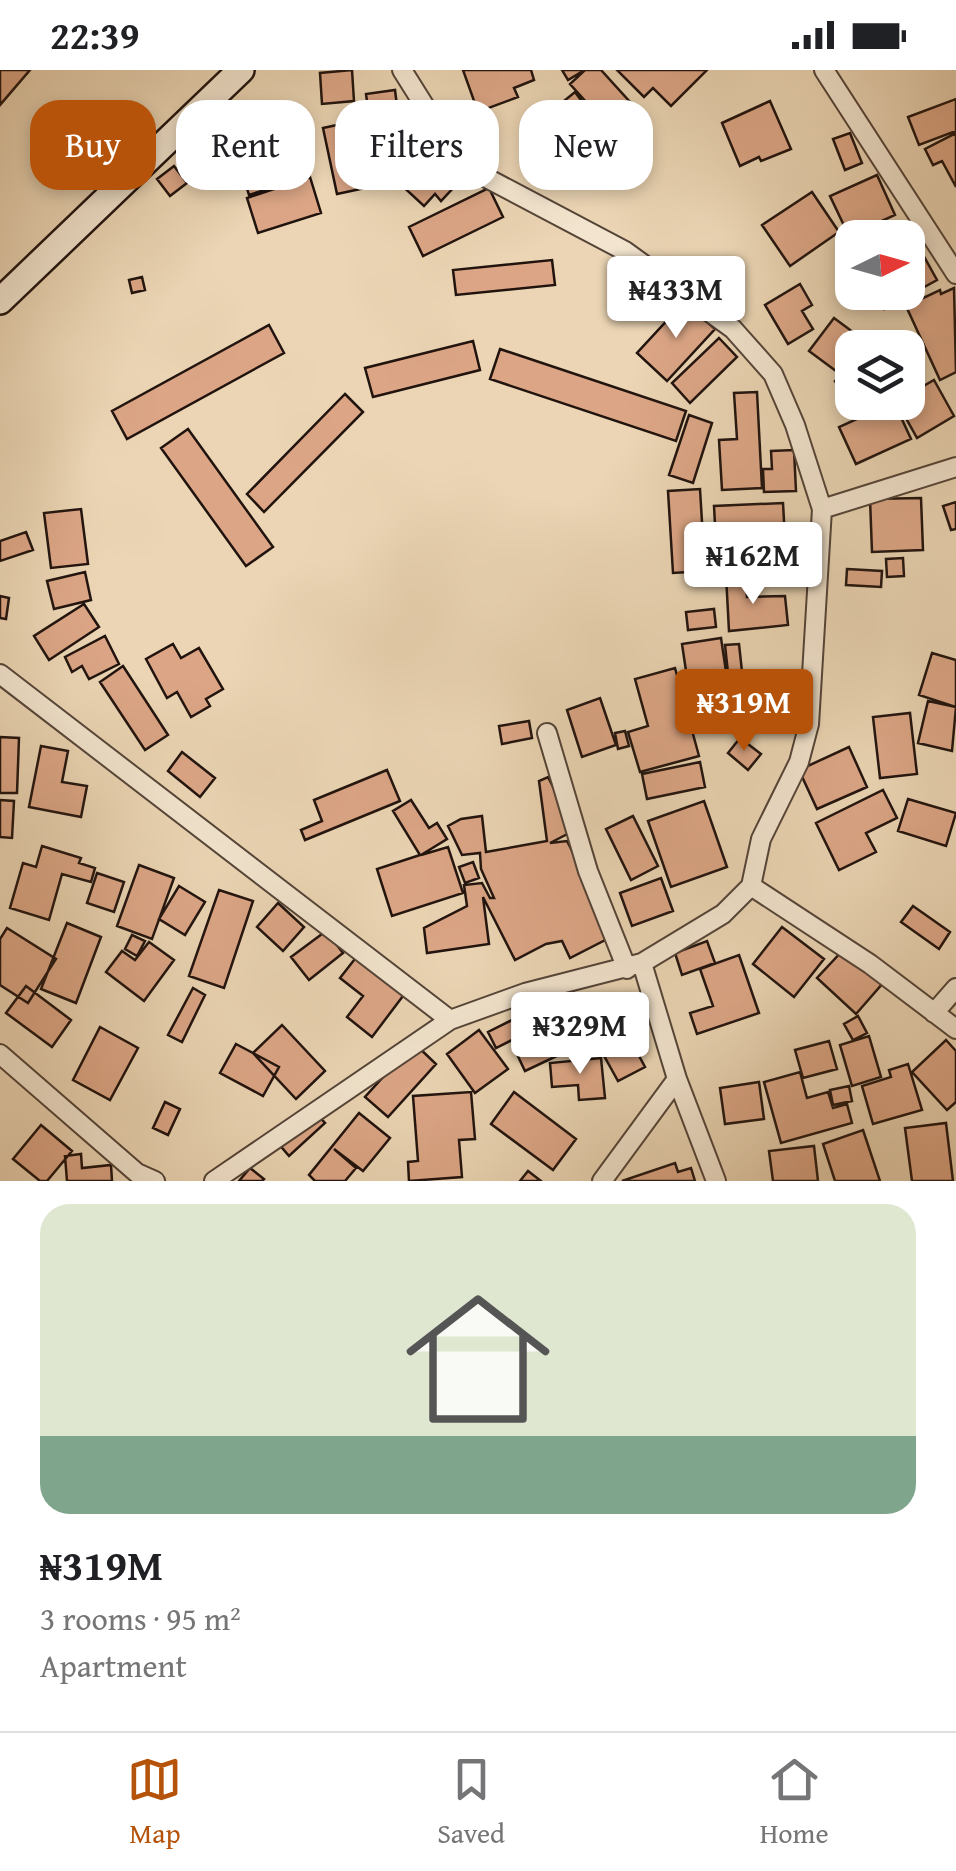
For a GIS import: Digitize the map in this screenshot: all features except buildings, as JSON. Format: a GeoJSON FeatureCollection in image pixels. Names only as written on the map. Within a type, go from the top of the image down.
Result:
{"type":"FeatureCollection","features":[{"type":"Feature","properties":{"kind":"street"},"geometry":{"type":"LineString","coordinates":[[0,302],[241,70]]}},
{"type":"Feature","properties":{"kind":"street"},"geometry":{"type":"LineString","coordinates":[[214,1181],[450,1020],[525,993],[634,966],[723,914],[751,886],[761,839],[799,762],[808,724],[822,509],[795,425],[773,374],[733,330],[626,251],[481,175],[439,129],[402,70]]}},
{"type":"Feature","properties":{"kind":"street"},"geometry":{"type":"LineString","coordinates":[[824,70],[956,274]]}},
{"type":"Feature","properties":{"kind":"street"},"geometry":{"type":"LineString","coordinates":[[822,509],[956,467]]}},
{"type":"Feature","properties":{"kind":"street"},"geometry":{"type":"LineString","coordinates":[[0,674],[450,1020]]}},
{"type":"Feature","properties":{"kind":"street"},"geometry":{"type":"LineString","coordinates":[[548,733],[588,871],[634,966],[716,1181]]}},
{"type":"Feature","properties":{"kind":"street"},"geometry":{"type":"LineString","coordinates":[[751,886],[870,964],[956,1029]]}},
{"type":"Feature","properties":{"kind":"street"},"geometry":{"type":"LineString","coordinates":[[934,1014],[956,988]]}},
{"type":"Feature","properties":{"kind":"street"},"geometry":{"type":"LineString","coordinates":[[0,1054],[137,1173],[155,1181]]}},
{"type":"Feature","properties":{"kind":"street"},"geometry":{"type":"LineString","coordinates":[[602,1181],[676,1078]]}}]}
